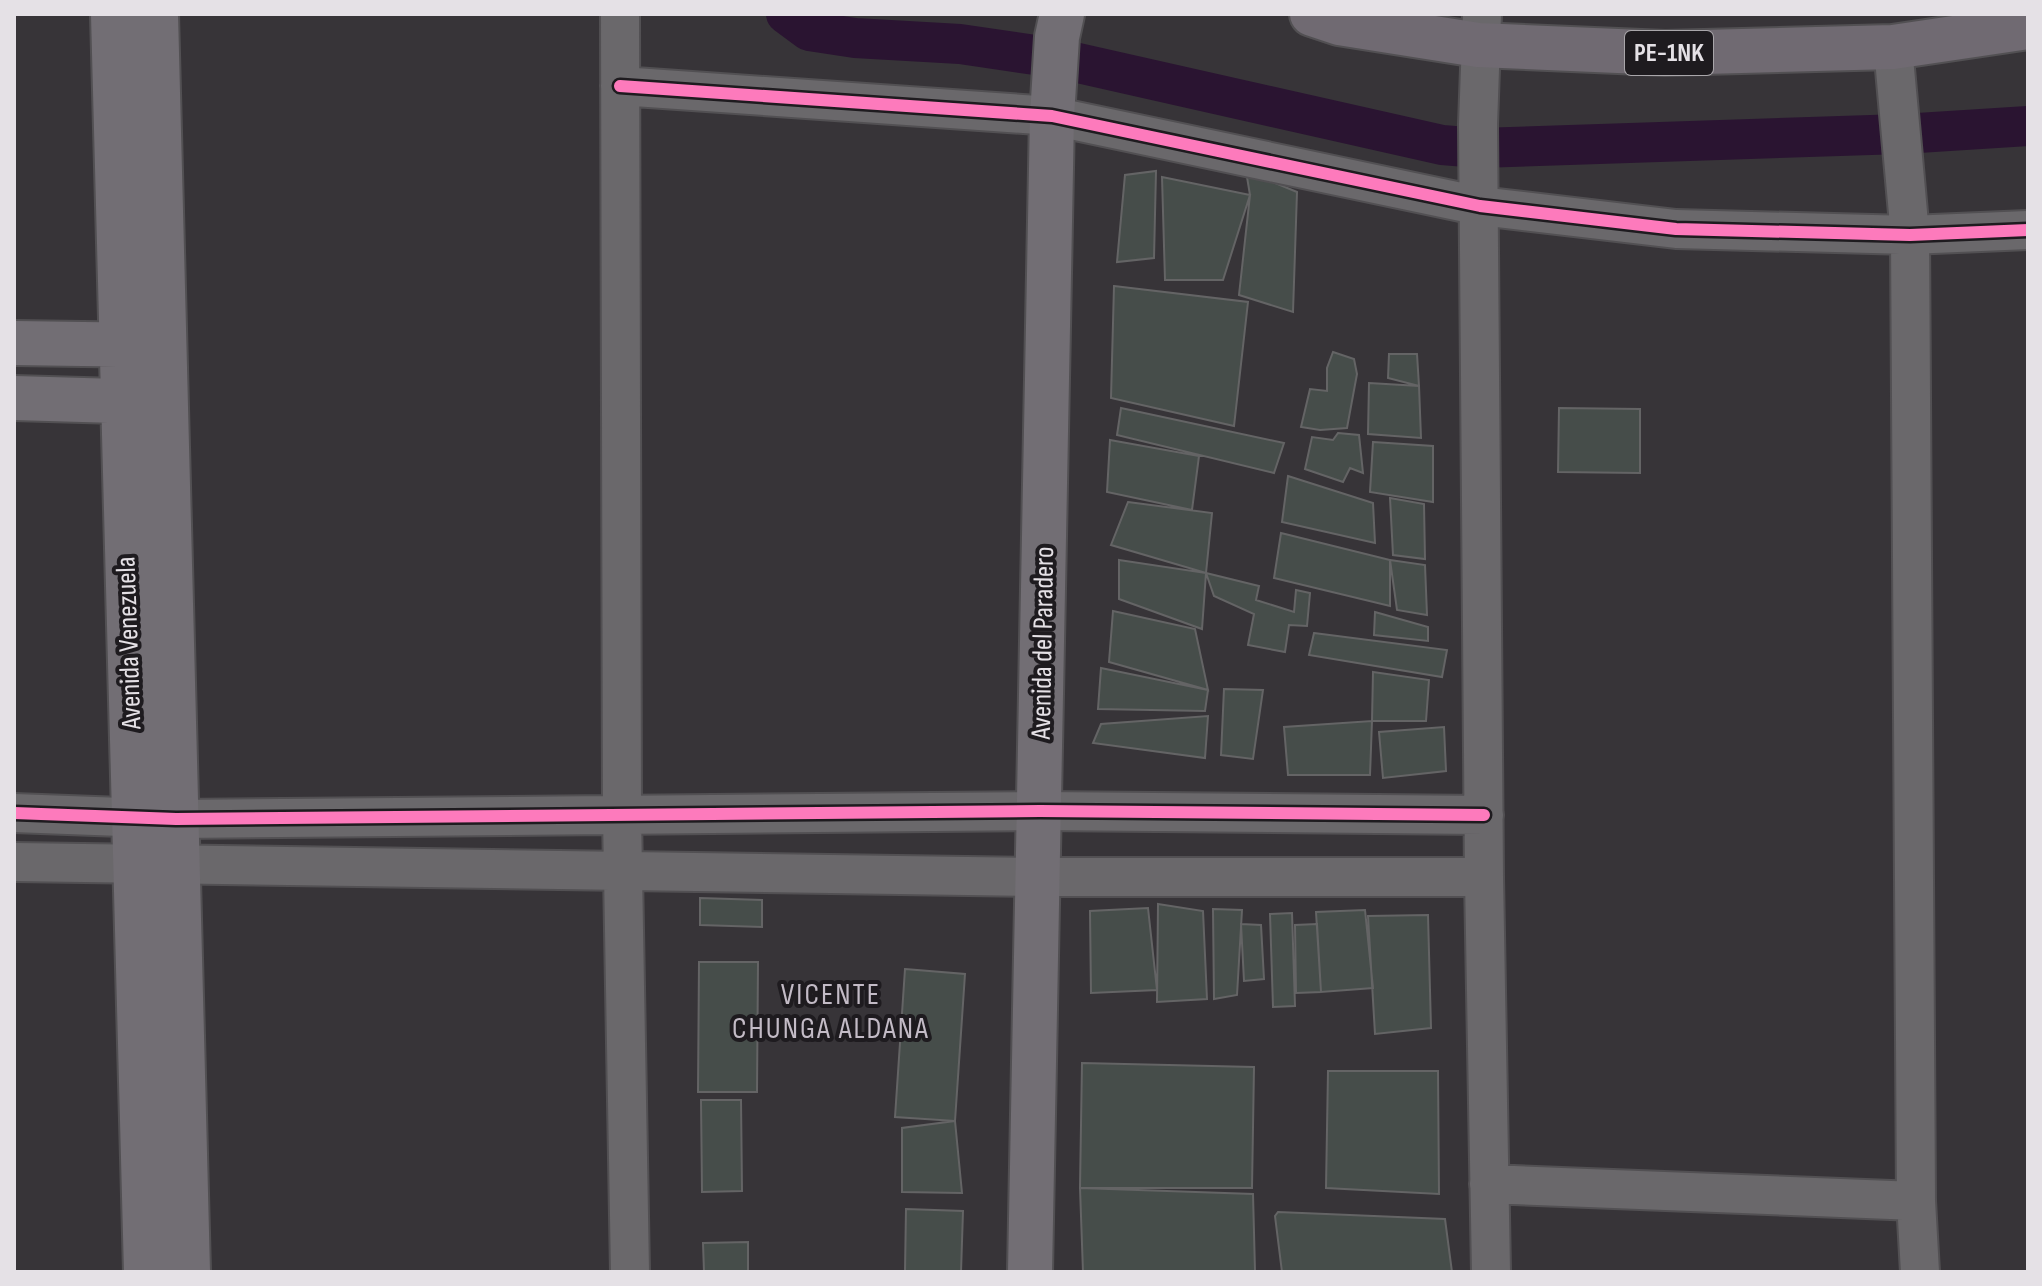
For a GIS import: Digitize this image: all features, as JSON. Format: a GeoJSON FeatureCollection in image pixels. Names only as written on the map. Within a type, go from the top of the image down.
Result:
{"type":"FeatureCollection","features":[{"type":"Feature","properties":{"kind":"main road","name":"PE-1NK"},"geometry":{"type":"LineString","coordinates":[[1312,14],[1339,23],[1480,30],[1665,53],[1893,47],[2028,27]]}},
{"type":"Feature","properties":{"kind":"street","name":"Avenida Venezuela"},"geometry":{"type":"LineString","coordinates":[[113,14],[123,401],[155,817]]}},
{"type":"Feature","properties":{"kind":"street","name":"Avenida Venezuela"},"geometry":{"type":"LineString","coordinates":[[146,1272],[166,345],[156,14]]}},
{"type":"Feature","properties":{"kind":"street"},"geometry":{"type":"LineString","coordinates":[[620,14],[622,871],[630,1272]]}},
{"type":"Feature","properties":{"kind":"street","name":"Avenida del Paradero"},"geometry":{"type":"LineString","coordinates":[[1030,1272],[1052,116],[1057,37],[1062,14]]}},
{"type":"Feature","properties":{"kind":"street"},"geometry":{"type":"LineString","coordinates":[[1480,30],[1484,877],[1491,1272]]}},
{"type":"Feature","properties":{"kind":"street"},"geometry":{"type":"LineString","coordinates":[[1893,47],[1910,235],[1916,1201],[1920,1272]]}},
{"type":"Feature","properties":{"kind":"street"},"geometry":{"type":"LineString","coordinates":[[620,86],[1052,116],[1480,206],[1676,229],[1910,235],[2028,230]]}},
{"type":"Feature","properties":{"kind":"street"},"geometry":{"type":"LineString","coordinates":[[14,343],[166,345]]}},
{"type":"Feature","properties":{"kind":"street"},"geometry":{"type":"LineString","coordinates":[[14,398],[165,402]]}},
{"type":"Feature","properties":{"kind":"street"},"geometry":{"type":"LineString","coordinates":[[14,813],[155,817],[1040,811],[1484,815]]}},
{"type":"Feature","properties":{"kind":"street"},"geometry":{"type":"LineString","coordinates":[[14,862],[1037,877],[1484,877]]}},
{"type":"Feature","properties":{"kind":"street","name":"Avenida Venezuela"},"geometry":{"type":"LineString","coordinates":[[156,864],[188,1272]]}},
{"type":"Feature","properties":{"kind":"street"},"geometry":{"type":"LineString","coordinates":[[1489,1184],[1916,1201]]}},
{"type":"Feature","properties":{"kind":"building"},"geometry":{"type":"Polygon","coordinates":[[[1156,171],[1154,258],[1117,262],[1125,175],[1156,171]]]}},
{"type":"Feature","properties":{"kind":"building"},"geometry":{"type":"Polygon","coordinates":[[[1246,171],[1297,192],[1293,312],[1239,295],[1250,195],[1246,171]]]}},
{"type":"Feature","properties":{"kind":"building"},"geometry":{"type":"Polygon","coordinates":[[[1162,177],[1250,195],[1223,280],[1165,280],[1162,177]]]}},
{"type":"Feature","properties":{"kind":"building"},"geometry":{"type":"Polygon","coordinates":[[[1114,286],[1248,302],[1234,426],[1111,398],[1114,286]]]}},
{"type":"Feature","properties":{"kind":"building"},"geometry":{"type":"Polygon","coordinates":[[[1333,352],[1354,359],[1357,374],[1347,428],[1320,430],[1301,427],[1310,389],[1327,391],[1327,368],[1333,352]]]}},
{"type":"Feature","properties":{"kind":"building"},"geometry":{"type":"Polygon","coordinates":[[[1389,354],[1417,354],[1419,386],[1388,378],[1389,354]]]}},
{"type":"Feature","properties":{"kind":"building"},"geometry":{"type":"Polygon","coordinates":[[[1369,383],[1419,386],[1421,438],[1368,434],[1369,383]]]}},
{"type":"Feature","properties":{"kind":"building"},"geometry":{"type":"Polygon","coordinates":[[[1121,408],[1284,443],[1274,473],[1117,435],[1121,408]]]}},
{"type":"Feature","properties":{"kind":"building"},"geometry":{"type":"Polygon","coordinates":[[[1559,408],[1640,409],[1640,473],[1558,472],[1559,408]]]}},
{"type":"Feature","properties":{"kind":"building"},"geometry":{"type":"Polygon","coordinates":[[[1338,433],[1359,435],[1363,473],[1350,468],[1343,482],[1305,469],[1312,437],[1333,440],[1338,433]]]}},
{"type":"Feature","properties":{"kind":"building"},"geometry":{"type":"Polygon","coordinates":[[[1110,440],[1199,456],[1192,510],[1107,492],[1110,440]]]}},
{"type":"Feature","properties":{"kind":"building"},"geometry":{"type":"Polygon","coordinates":[[[1373,442],[1433,446],[1433,502],[1370,492],[1373,442]]]}},
{"type":"Feature","properties":{"kind":"building"},"geometry":{"type":"Polygon","coordinates":[[[1288,476],[1373,503],[1375,543],[1282,522],[1288,476]]]}},
{"type":"Feature","properties":{"kind":"building"},"geometry":{"type":"Polygon","coordinates":[[[1390,498],[1424,504],[1425,559],[1393,555],[1390,498]]]}},
{"type":"Feature","properties":{"kind":"building"},"geometry":{"type":"Polygon","coordinates":[[[1128,502],[1212,513],[1206,573],[1111,545],[1128,502]]]}},
{"type":"Feature","properties":{"kind":"building"},"geometry":{"type":"Polygon","coordinates":[[[1281,533],[1390,560],[1390,606],[1274,578],[1281,533]]]}},
{"type":"Feature","properties":{"kind":"building"},"geometry":{"type":"Polygon","coordinates":[[[1119,560],[1206,573],[1202,629],[1119,599],[1119,560]]]}},
{"type":"Feature","properties":{"kind":"building"},"geometry":{"type":"Polygon","coordinates":[[[1390,560],[1425,565],[1427,615],[1397,610],[1390,560]]]}},
{"type":"Feature","properties":{"kind":"building"},"geometry":{"type":"Polygon","coordinates":[[[1206,573],[1259,586],[1256,600],[1294,612],[1296,590],[1310,593],[1307,626],[1289,625],[1285,652],[1248,645],[1254,614],[1214,596],[1206,573]]]}},
{"type":"Feature","properties":{"kind":"building"},"geometry":{"type":"Polygon","coordinates":[[[1113,611],[1195,629],[1208,690],[1109,662],[1113,611]]]}},
{"type":"Feature","properties":{"kind":"building"},"geometry":{"type":"Polygon","coordinates":[[[1375,612],[1428,627],[1428,641],[1374,635],[1375,612]]]}},
{"type":"Feature","properties":{"kind":"building"},"geometry":{"type":"Polygon","coordinates":[[[1314,633],[1447,650],[1442,677],[1309,655],[1314,633]]]}},
{"type":"Feature","properties":{"kind":"building"},"geometry":{"type":"Polygon","coordinates":[[[1101,668],[1208,690],[1205,711],[1098,709],[1101,668]]]}},
{"type":"Feature","properties":{"kind":"building"},"geometry":{"type":"Polygon","coordinates":[[[1373,672],[1429,680],[1426,721],[1372,721],[1373,672]]]}},
{"type":"Feature","properties":{"kind":"building"},"geometry":{"type":"Polygon","coordinates":[[[1224,689],[1263,690],[1253,759],[1221,755],[1224,689]]]}},
{"type":"Feature","properties":{"kind":"building"},"geometry":{"type":"Polygon","coordinates":[[[1208,716],[1205,758],[1093,743],[1101,724],[1208,716]]]}},
{"type":"Feature","properties":{"kind":"building"},"geometry":{"type":"Polygon","coordinates":[[[1372,721],[1370,775],[1288,775],[1284,727],[1372,721]]]}},
{"type":"Feature","properties":{"kind":"building"},"geometry":{"type":"Polygon","coordinates":[[[1444,727],[1446,771],[1383,778],[1379,732],[1444,727]]]}},
{"type":"Feature","properties":{"kind":"building"},"geometry":{"type":"Polygon","coordinates":[[[700,898],[762,900],[762,927],[700,925],[700,898]]]}},
{"type":"Feature","properties":{"kind":"building"},"geometry":{"type":"Polygon","coordinates":[[[1158,904],[1203,911],[1207,999],[1157,1002],[1158,904]]]}},
{"type":"Feature","properties":{"kind":"building"},"geometry":{"type":"Polygon","coordinates":[[[1148,908],[1157,990],[1091,993],[1090,911],[1148,908]]]}},
{"type":"Feature","properties":{"kind":"building"},"geometry":{"type":"Polygon","coordinates":[[[1213,909],[1242,910],[1237,995],[1214,999],[1213,909]]]}},
{"type":"Feature","properties":{"kind":"building"},"geometry":{"type":"Polygon","coordinates":[[[1365,910],[1373,988],[1321,992],[1316,912],[1365,910]]]}},
{"type":"Feature","properties":{"kind":"building"},"geometry":{"type":"Polygon","coordinates":[[[1292,913],[1295,1006],[1273,1007],[1270,914],[1292,913]]]}},
{"type":"Feature","properties":{"kind":"building"},"geometry":{"type":"Polygon","coordinates":[[[1428,915],[1431,1028],[1375,1034],[1368,916],[1428,915]]]}},
{"type":"Feature","properties":{"kind":"building"},"geometry":{"type":"Polygon","coordinates":[[[1241,924],[1261,925],[1264,979],[1244,981],[1241,924]]]}},
{"type":"Feature","properties":{"kind":"building"},"geometry":{"type":"Polygon","coordinates":[[[1317,924],[1321,992],[1296,993],[1295,925],[1317,924]]]}},
{"type":"Feature","properties":{"kind":"building"},"geometry":{"type":"Polygon","coordinates":[[[699,962],[758,962],[757,1092],[698,1092],[699,962]]]}},
{"type":"Feature","properties":{"kind":"building"},"geometry":{"type":"Polygon","coordinates":[[[905,969],[965,974],[955,1121],[895,1117],[905,969]]]}},
{"type":"Feature","properties":{"kind":"building"},"geometry":{"type":"Polygon","coordinates":[[[1082,1063],[1254,1067],[1252,1188],[1080,1188],[1082,1063]]]}},
{"type":"Feature","properties":{"kind":"building"},"geometry":{"type":"Polygon","coordinates":[[[1328,1071],[1438,1071],[1439,1194],[1326,1188],[1328,1071]]]}},
{"type":"Feature","properties":{"kind":"building"},"geometry":{"type":"Polygon","coordinates":[[[701,1100],[741,1100],[742,1191],[702,1192],[701,1100]]]}},
{"type":"Feature","properties":{"kind":"building"},"geometry":{"type":"Polygon","coordinates":[[[955,1121],[962,1193],[902,1192],[902,1128],[955,1121]]]}},
{"type":"Feature","properties":{"kind":"building"},"geometry":{"type":"Polygon","coordinates":[[[1080,1188],[1253,1194],[1255,1271],[1083,1272],[1080,1188]]]}},
{"type":"Feature","properties":{"kind":"building"},"geometry":{"type":"Polygon","coordinates":[[[906,1209],[963,1211],[961,1272],[905,1272],[906,1209]]]}},
{"type":"Feature","properties":{"kind":"building"},"geometry":{"type":"Polygon","coordinates":[[[1278,1212],[1445,1219],[1452,1272],[1282,1272],[1275,1216],[1278,1212]]]}},
{"type":"Feature","properties":{"kind":"building"},"geometry":{"type":"Polygon","coordinates":[[[748,1242],[748,1272],[704,1272],[703,1243],[748,1242]]]}},
{"type":"Feature","properties":{"kind":"waterway"},"geometry":{"type":"LineString","coordinates":[[786,14],[809,31],[855,38],[960,44],[1056,58],[1442,145],[1479,148],[1902,134],[2028,126]]}},
{"type":"Feature","properties":{"kind":"cycle path"},"geometry":{"type":"LineString","coordinates":[[620,86],[1052,116],[1480,206],[1676,229],[1910,235],[2028,230]]}},
{"type":"Feature","properties":{"kind":"cycle path"},"geometry":{"type":"LineString","coordinates":[[14,813],[176,819],[1040,811],[1484,815]]}},
{"type":"Feature","properties":{"kind":"district","name":"VICENTE CHUNGA ALDANA"},"geometry":{"type":"Point","coordinates":[831,1012]}}]}
